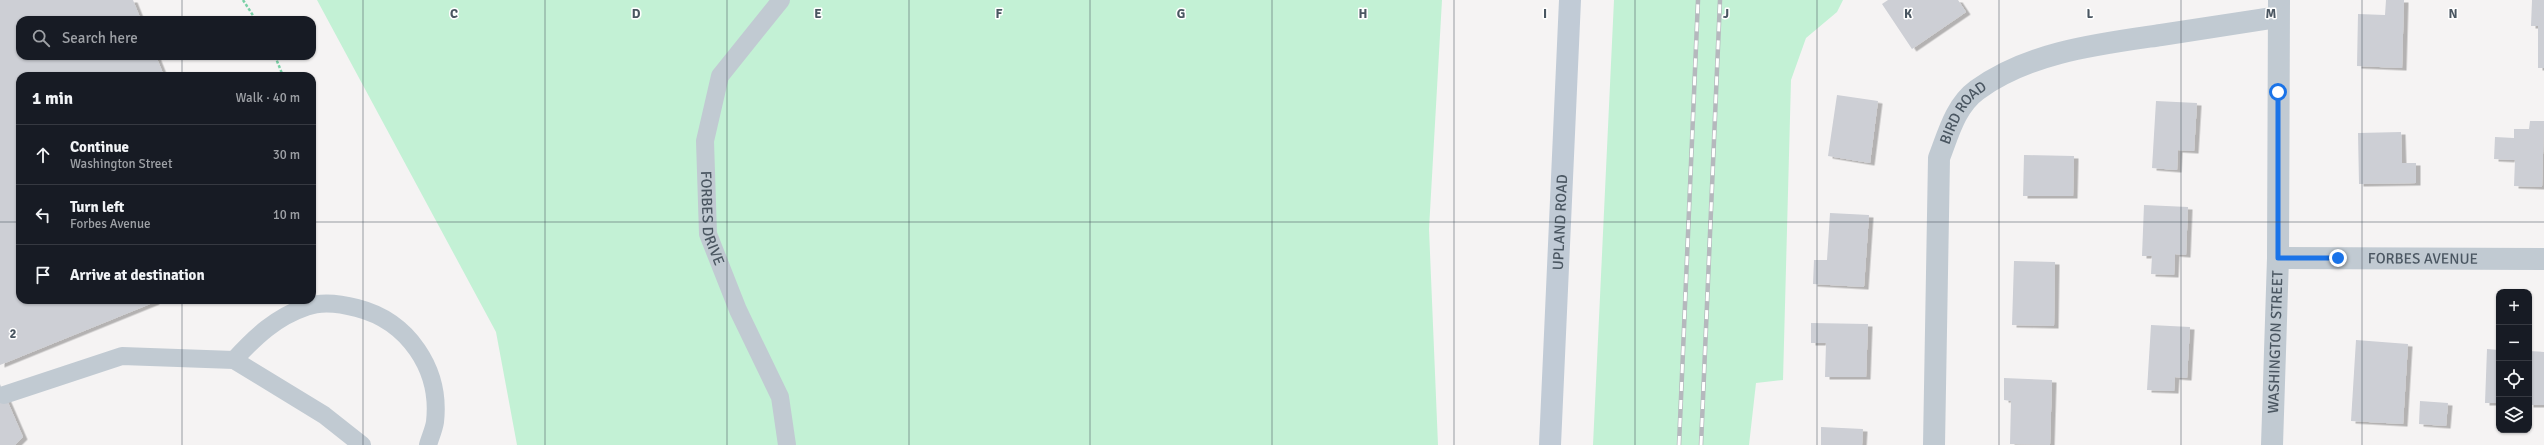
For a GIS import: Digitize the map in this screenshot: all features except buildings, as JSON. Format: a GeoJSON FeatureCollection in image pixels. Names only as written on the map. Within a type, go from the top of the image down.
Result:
{"type":"FeatureCollection","features":[{"type":"Feature","properties":{"kind":"main road","name":"UPLAND ROAD"},"geometry":{"type":"LineString","coordinates":[[1550,445],[1570,0]]}},
{"type":"Feature","properties":{"kind":"street","name":"WASHINGTON STREET"},"geometry":{"type":"LineString","coordinates":[[2272,445],[2278,258],[2279,8]]}},
{"type":"Feature","properties":{"kind":"street","name":"BIRD ROAD"},"geometry":{"type":"LineString","coordinates":[[1934,445],[1939,158],[1955,116],[1976,91],[2010,72],[2055,54],[2279,8]]}},
{"type":"Feature","properties":{"kind":"street","name":"FORBES AVENUE"},"geometry":{"type":"LineString","coordinates":[[2278,258],[2544,259]]}},
{"type":"Feature","properties":{"kind":"lane","name":"FORBES DRIVE"},"geometry":{"type":"LineString","coordinates":[[781,0],[720,76],[705,141],[708,234],[738,310],[780,397],[787,445]]}},
{"type":"Feature","properties":{"kind":"lane"},"geometry":{"type":"LineString","coordinates":[[234,360],[276,319],[308,306],[342,304],[374,312],[402,330],[423,357],[435,388],[435,422],[428,445]]}},
{"type":"Feature","properties":{"kind":"lane"},"geometry":{"type":"LineString","coordinates":[[4,395],[122,356],[234,360],[324,415],[362,445]]}},
{"type":"Feature","properties":{"kind":"path"},"geometry":{"type":"LineString","coordinates":[[243,0],[253,16]]}},
{"type":"Feature","properties":{"kind":"path"},"geometry":{"type":"LineString","coordinates":[[277,60],[282,72]]}},
{"type":"Feature","properties":{"kind":"green space"},"geometry":{"type":"Polygon","coordinates":[[[317,0],[1442,0],[1429,229],[1438,445],[517,445],[496,332],[317,0]]]}},
{"type":"Feature","properties":{"kind":"green space"},"geometry":{"type":"Polygon","coordinates":[[[1614,0],[1843,0],[1837,12],[1806,38],[1791,80],[1783,380],[1756,383],[1749,445],[1593,445],[1614,0]]]}},
{"type":"Feature","properties":{"kind":"railway"},"geometry":{"type":"LineString","coordinates":[[1679,445],[1698,0]]}},
{"type":"Feature","properties":{"kind":"railway"},"geometry":{"type":"LineString","coordinates":[[1701,445],[1720,0]]}},
{"type":"Feature","properties":{"kind":"route"},"geometry":{"type":"LineString","coordinates":[[2278,92],[2278,258],[2338,258]]}}]}
